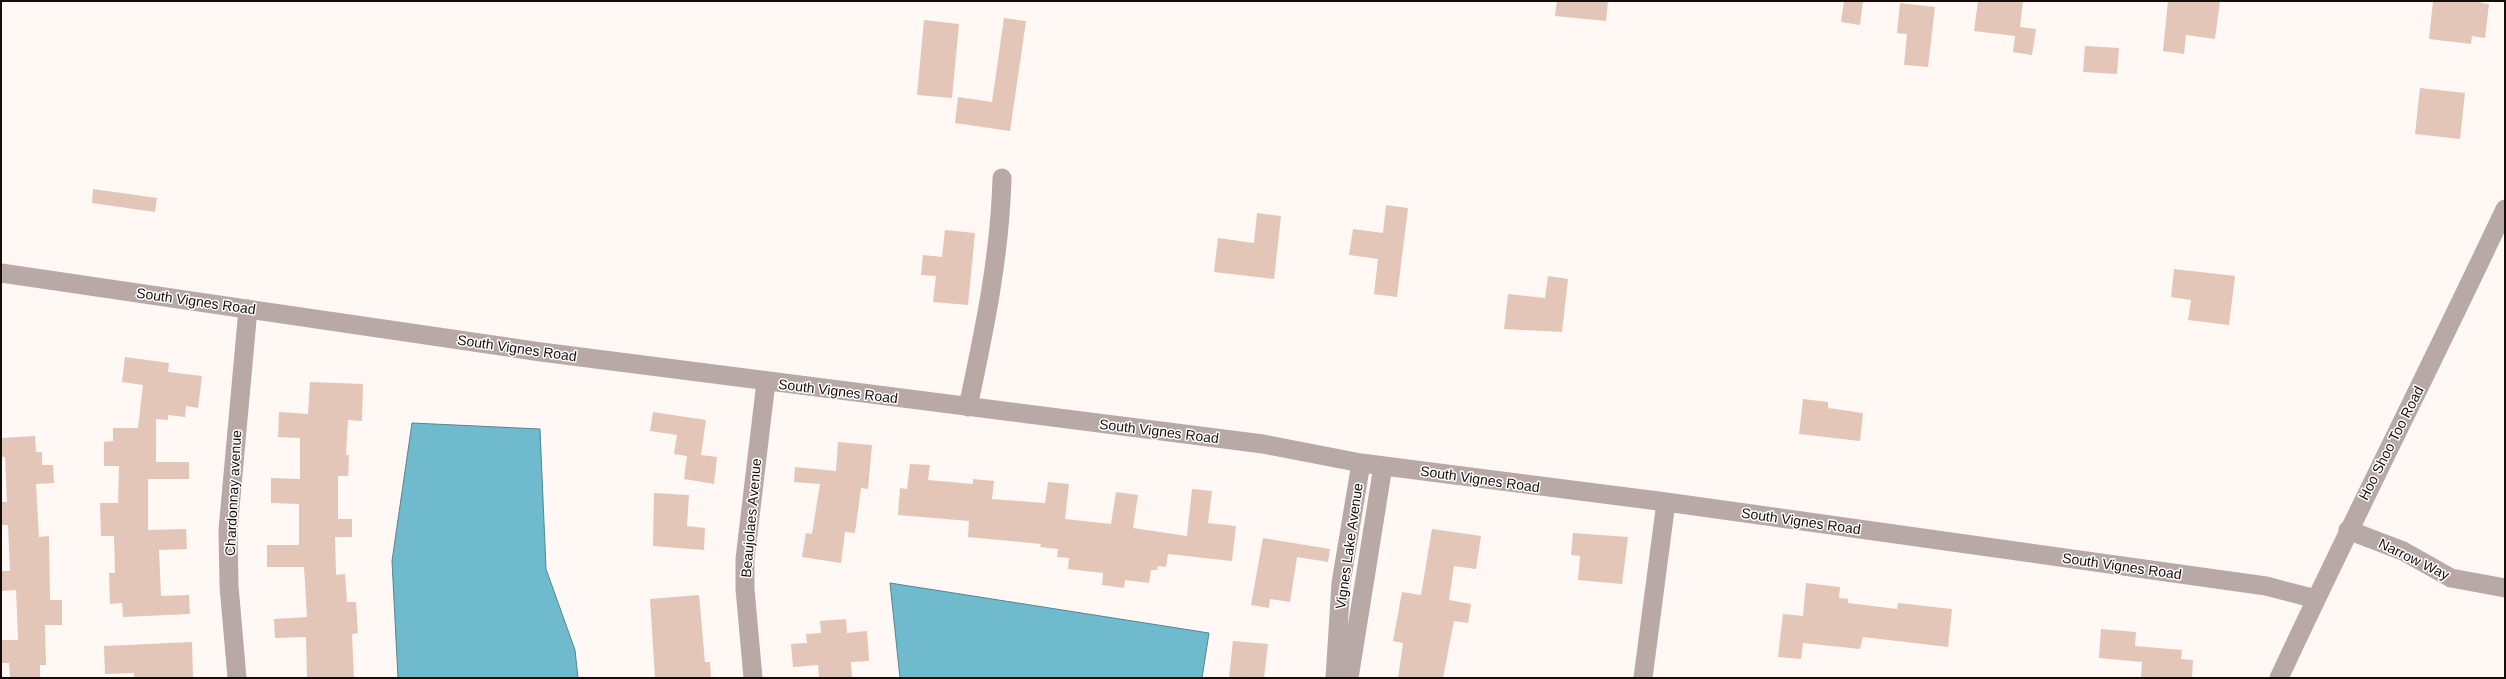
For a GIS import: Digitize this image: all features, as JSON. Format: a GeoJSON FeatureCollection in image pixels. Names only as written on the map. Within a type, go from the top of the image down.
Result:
{"type":"FeatureCollection","features":[{"type":"Feature","properties":{"kind":"street"},"geometry":{"type":"LineString","coordinates":[[968,407],[992,282],[1001,213],[1002,178]]}},
{"type":"Feature","properties":{"kind":"street","name":"Hoo Shoo Too Road"},"geometry":{"type":"LineString","coordinates":[[2279,678],[2348,530],[2451,325],[2505,209]]}},
{"type":"Feature","properties":{"kind":"street","name":"South Vignes Road"},"geometry":{"type":"LineString","coordinates":[[1,273],[766,382],[1263,444],[1361,463],[1666,502],[2266,586],[2316,599]]}},
{"type":"Feature","properties":{"kind":"street","name":"Chardonnay avenue"},"geometry":{"type":"LineString","coordinates":[[237,678],[229,586],[228,530],[248,309]]}},
{"type":"Feature","properties":{"kind":"street","name":"Beaujolaes Avenue"},"geometry":{"type":"LineString","coordinates":[[753,678],[745,589],[745,559],[766,382]]}},
{"type":"Feature","properties":{"kind":"street","name":"Vignes Lake Avenue"},"geometry":{"type":"LineString","coordinates":[[1335,678],[1341,583],[1361,463]]}},
{"type":"Feature","properties":{"kind":"street","name":"Vignes Lake Avenue"},"geometry":{"type":"LineString","coordinates":[[1349,678],[1383,466]]}},
{"type":"Feature","properties":{"kind":"street"},"geometry":{"type":"LineString","coordinates":[[1643,678],[1666,502]]}},
{"type":"Feature","properties":{"kind":"street","name":"Narrow Way"},"geometry":{"type":"LineString","coordinates":[[2348,530],[2403,551],[2451,578],[2505,588]]}},
{"type":"Feature","properties":{"kind":"water"},"geometry":{"type":"Polygon","coordinates":[[[412,423],[540,429],[546,569],[575,650],[578,678],[398,678],[392,561],[412,423]]]}},
{"type":"Feature","properties":{"kind":"water"},"geometry":{"type":"Polygon","coordinates":[[[890,583],[1209,633],[1202,678],[900,678],[890,583]]]}},
{"type":"Feature","properties":{"kind":"building"},"geometry":{"type":"Polygon","coordinates":[[[1557,1],[1608,1],[1606,21],[1555,16],[1557,1]]]}},
{"type":"Feature","properties":{"kind":"building"},"geometry":{"type":"Polygon","coordinates":[[[1844,1],[1863,1],[1860,25],[1841,22],[1844,1]]]}},
{"type":"Feature","properties":{"kind":"building"},"geometry":{"type":"Polygon","coordinates":[[[1978,1],[2023,1],[2020,27],[2036,29],[2032,55],[2013,52],[2015,36],[1974,31],[1978,1]]]}},
{"type":"Feature","properties":{"kind":"building"},"geometry":{"type":"Polygon","coordinates":[[[2168,1],[2220,1],[2215,39],[2186,35],[2184,54],[2163,51],[2168,1]]]}},
{"type":"Feature","properties":{"kind":"building"},"geometry":{"type":"Polygon","coordinates":[[[2433,1],[2482,1],[2481,3],[2489,4],[2485,38],[2472,36],[2471,44],[2429,39],[2433,1]]]}},
{"type":"Feature","properties":{"kind":"building"},"geometry":{"type":"Polygon","coordinates":[[[1900,3],[1935,7],[1928,67],[1904,65],[1907,34],[1897,33],[1900,3]]]}},
{"type":"Feature","properties":{"kind":"building"},"geometry":{"type":"Polygon","coordinates":[[[1004,18],[1026,21],[1010,131],[955,123],[958,97],[992,102],[1004,18]]]}},
{"type":"Feature","properties":{"kind":"building"},"geometry":{"type":"Polygon","coordinates":[[[924,20],[959,24],[952,98],[917,95],[924,20]]]}},
{"type":"Feature","properties":{"kind":"building"},"geometry":{"type":"Polygon","coordinates":[[[2085,46],[2119,48],[2117,74],[2083,72],[2085,46]]]}},
{"type":"Feature","properties":{"kind":"building"},"geometry":{"type":"Polygon","coordinates":[[[2420,88],[2465,93],[2460,139],[2415,134],[2420,88]]]}},
{"type":"Feature","properties":{"kind":"building"},"geometry":{"type":"Polygon","coordinates":[[[93,189],[157,198],[155,212],[92,203],[93,189]]]}},
{"type":"Feature","properties":{"kind":"building"},"geometry":{"type":"Polygon","coordinates":[[[1386,205],[1408,208],[1397,297],[1374,294],[1378,259],[1349,255],[1353,229],[1383,233],[1386,205]]]}},
{"type":"Feature","properties":{"kind":"building"},"geometry":{"type":"Polygon","coordinates":[[[1257,213],[1281,216],[1274,279],[1214,272],[1218,238],[1254,243],[1257,213]]]}},
{"type":"Feature","properties":{"kind":"building"},"geometry":{"type":"Polygon","coordinates":[[[945,230],[975,233],[968,305],[933,302],[936,276],[921,275],[923,255],[942,257],[945,230]]]}},
{"type":"Feature","properties":{"kind":"building"},"geometry":{"type":"Polygon","coordinates":[[[2174,269],[2235,276],[2229,325],[2188,320],[2191,300],[2171,297],[2174,269]]]}},
{"type":"Feature","properties":{"kind":"building"},"geometry":{"type":"Polygon","coordinates":[[[1548,276],[1568,279],[1562,332],[1504,329],[1508,294],[1545,298],[1548,276]]]}},
{"type":"Feature","properties":{"kind":"building"},"geometry":{"type":"Polygon","coordinates":[[[125,357],[169,363],[168,372],[202,376],[198,408],[186,406],[185,417],[168,415],[168,420],[156,419],[156,462],[189,462],[189,479],[148,479],[148,530],[186,529],[187,549],[159,550],[161,596],[189,595],[190,614],[123,617],[122,603],[110,604],[109,573],[115,573],[114,536],[101,536],[100,503],[118,503],[119,466],[104,466],[104,442],[113,441],[113,428],[138,428],[143,385],[122,382],[125,357]]]}},
{"type":"Feature","properties":{"kind":"building"},"geometry":{"type":"Polygon","coordinates":[[[310,382],[363,384],[362,421],[348,420],[346,455],[349,455],[348,476],[338,476],[338,519],[352,519],[352,537],[335,537],[336,575],[345,574],[347,602],[356,602],[358,633],[352,634],[354,678],[307,678],[306,637],[275,638],[274,619],[307,617],[304,567],[267,567],[267,545],[299,545],[299,504],[271,503],[271,478],[300,479],[300,438],[278,437],[279,412],[308,414],[310,382]]]}},
{"type":"Feature","properties":{"kind":"building"},"geometry":{"type":"Polygon","coordinates":[[[1803,399],[1828,402],[1828,408],[1863,413],[1860,441],[1799,434],[1803,399]]]}},
{"type":"Feature","properties":{"kind":"building"},"geometry":{"type":"Polygon","coordinates":[[[653,412],[706,420],[701,455],[717,457],[714,484],[684,479],[687,456],[674,454],[677,435],[650,431],[653,412]]]}},
{"type":"Feature","properties":{"kind":"building"},"geometry":{"type":"Polygon","coordinates":[[[35,436],[36,452],[42,452],[42,465],[53,465],[54,483],[36,484],[39,537],[49,536],[50,600],[62,600],[62,625],[45,625],[46,665],[40,665],[40,678],[10,678],[9,663],[1,663],[1,640],[18,640],[16,590],[1,591],[1,571],[10,571],[8,525],[1,525],[1,502],[7,502],[5,457],[1,457],[1,438],[35,436]]]}},
{"type":"Feature","properties":{"kind":"building"},"geometry":{"type":"Polygon","coordinates":[[[838,442],[872,445],[868,489],[861,488],[855,533],[845,532],[841,563],[802,557],[806,533],[812,534],[820,484],[794,482],[795,467],[836,471],[838,442]]]}},
{"type":"Feature","properties":{"kind":"building"},"geometry":{"type":"Polygon","coordinates":[[[910,464],[930,465],[928,480],[973,484],[973,479],[994,481],[992,499],[1045,503],[1048,482],[1069,484],[1065,519],[1111,524],[1116,492],[1138,495],[1133,528],[1187,536],[1192,489],[1212,491],[1208,523],[1236,526],[1232,561],[1168,554],[1166,567],[1158,566],[1157,570],[1151,570],[1149,583],[1125,580],[1124,588],[1102,585],[1103,573],[1068,569],[1069,558],[1057,557],[1058,549],[1040,547],[1041,544],[968,537],[969,521],[898,515],[900,488],[907,489],[910,464]]]}},
{"type":"Feature","properties":{"kind":"building"},"geometry":{"type":"Polygon","coordinates":[[[654,493],[689,495],[687,526],[705,528],[704,550],[653,546],[654,493]]]}},
{"type":"Feature","properties":{"kind":"building"},"geometry":{"type":"Polygon","coordinates":[[[1432,529],[1481,536],[1476,569],[1454,566],[1449,600],[1471,604],[1468,623],[1454,621],[1443,678],[1398,678],[1403,643],[1393,641],[1402,592],[1421,595],[1432,529]]]}},
{"type":"Feature","properties":{"kind":"building"},"geometry":{"type":"Polygon","coordinates":[[[1573,533],[1628,537],[1622,584],[1578,580],[1580,556],[1571,555],[1573,533]]]}},
{"type":"Feature","properties":{"kind":"building"},"geometry":{"type":"Polygon","coordinates":[[[1263,538],[1330,549],[1328,562],[1297,557],[1290,602],[1270,599],[1269,608],[1251,605],[1263,538]]]}},
{"type":"Feature","properties":{"kind":"building"},"geometry":{"type":"Polygon","coordinates":[[[1806,583],[1840,587],[1839,598],[1848,599],[1848,603],[1897,609],[1898,603],[1952,609],[1948,647],[1863,637],[1860,649],[1803,643],[1801,659],[1778,657],[1783,614],[1803,616],[1806,583]]]}},
{"type":"Feature","properties":{"kind":"building"},"geometry":{"type":"Polygon","coordinates":[[[699,595],[705,662],[710,662],[711,678],[655,678],[650,599],[699,595]]]}},
{"type":"Feature","properties":{"kind":"building"},"geometry":{"type":"Polygon","coordinates":[[[846,619],[847,633],[867,631],[869,661],[851,662],[852,678],[819,678],[818,665],[793,667],[791,644],[807,643],[806,634],[821,633],[820,621],[846,619]]]}},
{"type":"Feature","properties":{"kind":"building"},"geometry":{"type":"Polygon","coordinates":[[[2101,629],[2136,632],[2135,646],[2182,650],[2181,659],[2193,660],[2192,678],[2141,678],[2142,662],[2099,658],[2101,629]]]}},
{"type":"Feature","properties":{"kind":"building"},"geometry":{"type":"Polygon","coordinates":[[[1233,641],[1268,644],[1264,678],[1229,678],[1233,641]]]}},
{"type":"Feature","properties":{"kind":"building"},"geometry":{"type":"Polygon","coordinates":[[[192,642],[193,678],[134,678],[134,673],[105,674],[104,646],[192,642]]]}}]}
